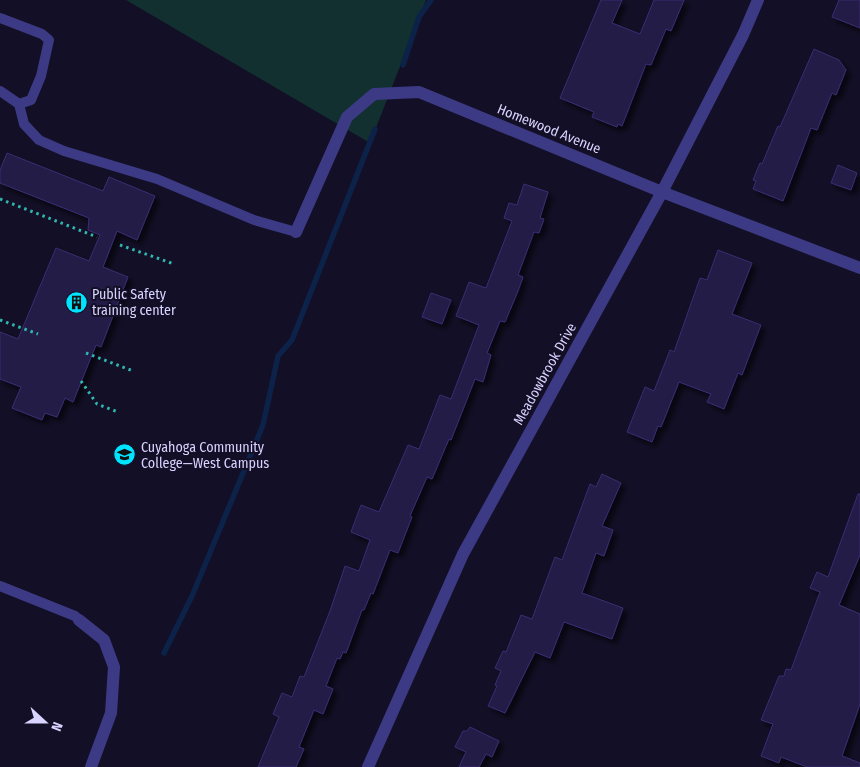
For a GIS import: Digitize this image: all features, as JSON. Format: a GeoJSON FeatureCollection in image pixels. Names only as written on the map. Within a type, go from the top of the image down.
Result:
{"type":"FeatureCollection","features":[{"type":"Feature","properties":{"kind":"street","name":"Meadowbrook Drive"},"geometry":{"type":"LineString","coordinates":[[368,767],[463,554],[662,192],[743,35],[758,0]]}},
{"type":"Feature","properties":{"kind":"street","name":"Homewood Avenue"},"geometry":{"type":"LineString","coordinates":[[296,232],[347,117],[374,94],[419,92],[662,192],[860,268]]}},
{"type":"Feature","properties":{"kind":"street"},"geometry":{"type":"LineString","coordinates":[[79,620],[104,640],[114,667],[112,713],[91,767]]}},
{"type":"Feature","properties":{"kind":"lane"},"geometry":{"type":"LineString","coordinates":[[0,18],[42,34],[49,40],[41,76],[31,100],[19,104]]}},
{"type":"Feature","properties":{"kind":"lane"},"geometry":{"type":"LineString","coordinates":[[0,91],[19,104],[24,124],[39,140],[64,151],[157,179],[254,220],[296,232]]}},
{"type":"Feature","properties":{"kind":"lane"},"geometry":{"type":"LineString","coordinates":[[0,586],[76,616],[79,620]]}},
{"type":"Feature","properties":{"kind":"path"},"geometry":{"type":"LineString","coordinates":[[0,199],[97,237]]}},
{"type":"Feature","properties":{"kind":"path"},"geometry":{"type":"LineString","coordinates":[[120,245],[174,264]]}},
{"type":"Feature","properties":{"kind":"path"},"geometry":{"type":"LineString","coordinates":[[0,320],[38,334]]}},
{"type":"Feature","properties":{"kind":"path"},"geometry":{"type":"LineString","coordinates":[[86,353],[133,371]]}},
{"type":"Feature","properties":{"kind":"path"},"geometry":{"type":"LineString","coordinates":[[81,381],[98,404],[118,412]]}},
{"type":"Feature","properties":{"kind":"green space"},"geometry":{"type":"Polygon","coordinates":[[[126,0],[426,0],[370,143],[126,0]]]}},
{"type":"Feature","properties":{"kind":"building"},"geometry":{"type":"Polygon","coordinates":[[[601,0],[622,0],[612,23],[640,34],[654,0],[684,0],[671,31],[666,29],[651,65],[646,64],[622,126],[618,124],[617,127],[592,117],[594,112],[560,98],[601,0]]]}},
{"type":"Feature","properties":{"kind":"building"},"geometry":{"type":"Polygon","coordinates":[[[839,0],[860,0],[860,28],[832,17],[839,0]]]}},
{"type":"Feature","properties":{"kind":"building"},"geometry":{"type":"Polygon","coordinates":[[[814,49],[839,60],[846,70],[836,95],[832,93],[817,130],[811,128],[783,201],[753,189],[756,181],[753,180],[778,126],[780,127],[814,49]]]}},
{"type":"Feature","properties":{"kind":"building","name":"Public Safety training center"},"geometry":{"type":"Polygon","coordinates":[[[7,153],[103,191],[109,177],[155,196],[137,240],[117,231],[103,267],[128,277],[101,347],[96,345],[73,402],[65,398],[57,417],[45,413],[42,420],[12,408],[21,387],[0,379],[0,332],[18,339],[56,248],[89,261],[100,235],[88,230],[89,218],[0,183],[0,170],[7,153]]]}},
{"type":"Feature","properties":{"kind":"building"},"geometry":{"type":"Polygon","coordinates":[[[838,165],[857,173],[851,190],[831,183],[838,165]]]}},
{"type":"Feature","properties":{"kind":"building"},"geometry":{"type":"Polygon","coordinates":[[[524,184],[548,192],[540,218],[544,219],[539,233],[534,232],[518,275],[523,277],[505,322],[500,321],[487,353],[491,355],[483,382],[475,379],[451,440],[449,439],[432,479],[427,477],[410,516],[412,517],[398,553],[390,550],[373,594],[371,593],[364,610],[362,610],[346,653],[343,652],[340,659],[337,658],[326,686],[333,689],[323,714],[314,710],[299,747],[304,749],[296,767],[258,767],[279,717],[273,714],[282,693],[292,697],[300,676],[304,677],[330,611],[345,566],[359,571],[370,540],[351,532],[361,505],[379,512],[408,445],[419,449],[440,395],[451,399],[479,325],[456,316],[469,282],[486,288],[512,221],[504,218],[509,203],[517,205],[524,184]]]}},
{"type":"Feature","properties":{"kind":"building"},"geometry":{"type":"Polygon","coordinates":[[[718,250],[752,263],[732,314],[761,325],[742,375],[738,373],[724,409],[707,402],[711,394],[679,382],[661,427],[658,426],[652,442],[627,432],[645,387],[654,391],[670,350],[674,352],[700,278],[707,280],[718,250]]]}},
{"type":"Feature","properties":{"kind":"building"},"geometry":{"type":"Polygon","coordinates":[[[431,293],[451,300],[442,324],[422,317],[431,293]]]}},
{"type":"Feature","properties":{"kind":"building"},"geometry":{"type":"Polygon","coordinates":[[[602,474],[621,483],[602,526],[613,530],[604,556],[596,553],[582,593],[623,608],[612,639],[564,622],[550,658],[535,652],[505,713],[488,706],[497,686],[495,685],[501,671],[495,668],[503,651],[506,652],[521,615],[532,619],[555,557],[562,560],[590,484],[596,487],[602,474]]]}},
{"type":"Feature","properties":{"kind":"building"},"geometry":{"type":"Polygon","coordinates":[[[858,494],[860,494],[860,555],[839,605],[860,614],[860,704],[842,756],[860,763],[860,767],[807,767],[781,757],[779,763],[761,756],[773,724],[761,720],[779,676],[784,676],[786,669],[791,670],[820,592],[810,588],[817,572],[828,577],[858,494]]]}},
{"type":"Feature","properties":{"kind":"building"},"geometry":{"type":"Polygon","coordinates":[[[470,727],[499,741],[492,757],[486,754],[479,767],[459,767],[466,752],[455,747],[463,731],[467,731],[470,727]]]}},
{"type":"Feature","properties":{"kind":"waterway"},"geometry":{"type":"LineString","coordinates":[[403,65],[419,17],[431,0]]}},
{"type":"Feature","properties":{"kind":"waterway"},"geometry":{"type":"LineString","coordinates":[[164,653],[192,596],[263,425],[278,356],[292,340],[375,129]]}},
{"type":"Feature","properties":{"kind":"place","name":"Public Safety training center"},"geometry":{"type":"Point","coordinates":[76,302]}},
{"type":"Feature","properties":{"kind":"place","name":"Cuyahoga Community College—West Campus"},"geometry":{"type":"Point","coordinates":[125,455]}}]}
